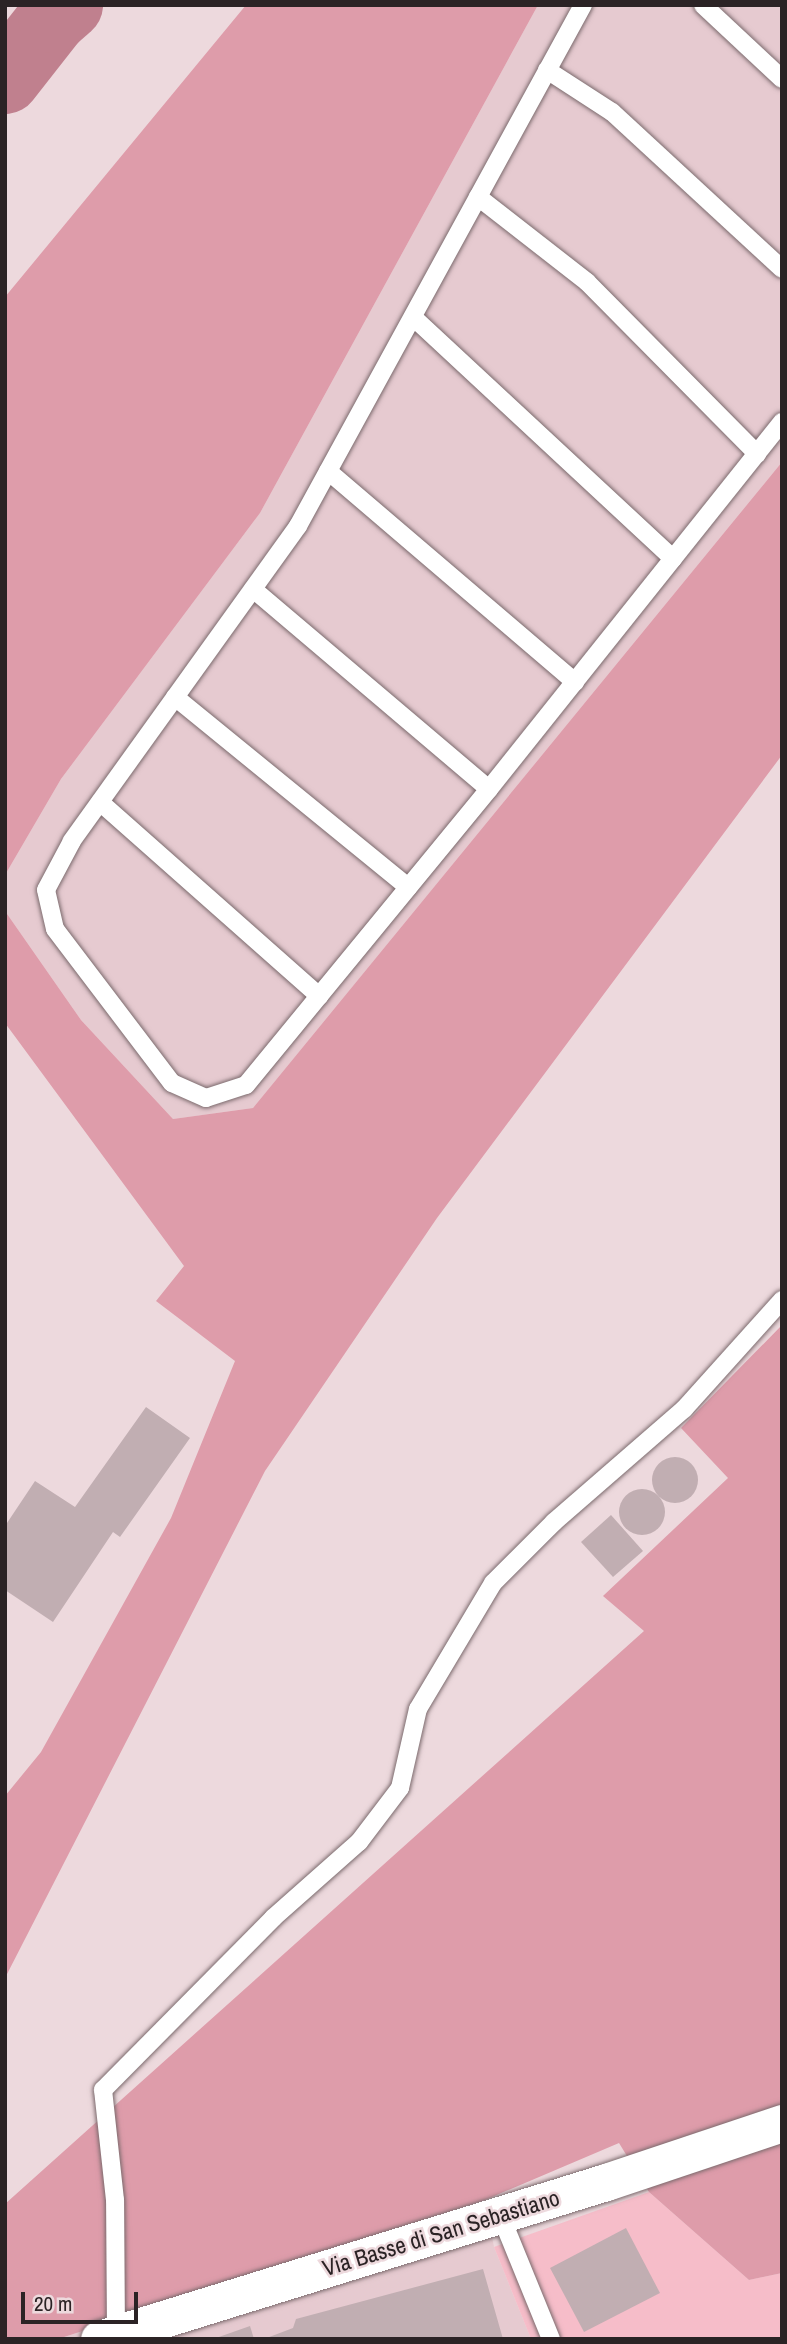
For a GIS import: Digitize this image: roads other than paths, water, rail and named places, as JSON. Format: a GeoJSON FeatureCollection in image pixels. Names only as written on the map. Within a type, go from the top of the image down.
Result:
{"type":"FeatureCollection","features":[{"type":"Feature","properties":{"kind":"street","name":"Via Basse di San Sebastiano"},"geometry":{"type":"LineString","coordinates":[[122,2335],[782,2123]]}},
{"type":"Feature","properties":{"kind":"lane"},"geometry":{"type":"LineString","coordinates":[[583,5],[298,526],[72,841],[46,890],[55,929],[172,1083],[206,1098],[246,1085],[489,789],[782,422]]}},
{"type":"Feature","properties":{"kind":"lane"},"geometry":{"type":"LineString","coordinates":[[703,5],[782,79]]}},
{"type":"Feature","properties":{"kind":"lane"},"geometry":{"type":"LineString","coordinates":[[547,71],[612,112],[782,269]]}},
{"type":"Feature","properties":{"kind":"lane"},"geometry":{"type":"LineString","coordinates":[[478,197],[587,282],[757,454]]}},
{"type":"Feature","properties":{"kind":"lane"},"geometry":{"type":"LineString","coordinates":[[412,317],[673,559]]}},
{"type":"Feature","properties":{"kind":"lane"},"geometry":{"type":"LineString","coordinates":[[328,471],[575,682]]}},
{"type":"Feature","properties":{"kind":"lane"},"geometry":{"type":"LineString","coordinates":[[253,589],[489,789]]}},
{"type":"Feature","properties":{"kind":"lane"},"geometry":{"type":"LineString","coordinates":[[175,698],[408,887]]}},
{"type":"Feature","properties":{"kind":"lane"},"geometry":{"type":"LineString","coordinates":[[100,802],[319,996]]}},
{"type":"Feature","properties":{"kind":"lane"},"geometry":{"type":"LineString","coordinates":[[122,2335],[116,2200],[103,2090],[274,1918],[359,1842],[400,1788],[418,1709],[493,1583],[554,1522],[684,1409],[782,1300]]}},
{"type":"Feature","properties":{"kind":"lane"},"geometry":{"type":"LineString","coordinates":[[500,2214],[551,2339]]}},
{"type":"Feature","properties":{"kind":"waterway"},"geometry":{"type":"LineString","coordinates":[[5,79],[53,18],[68,5]]}}]}
